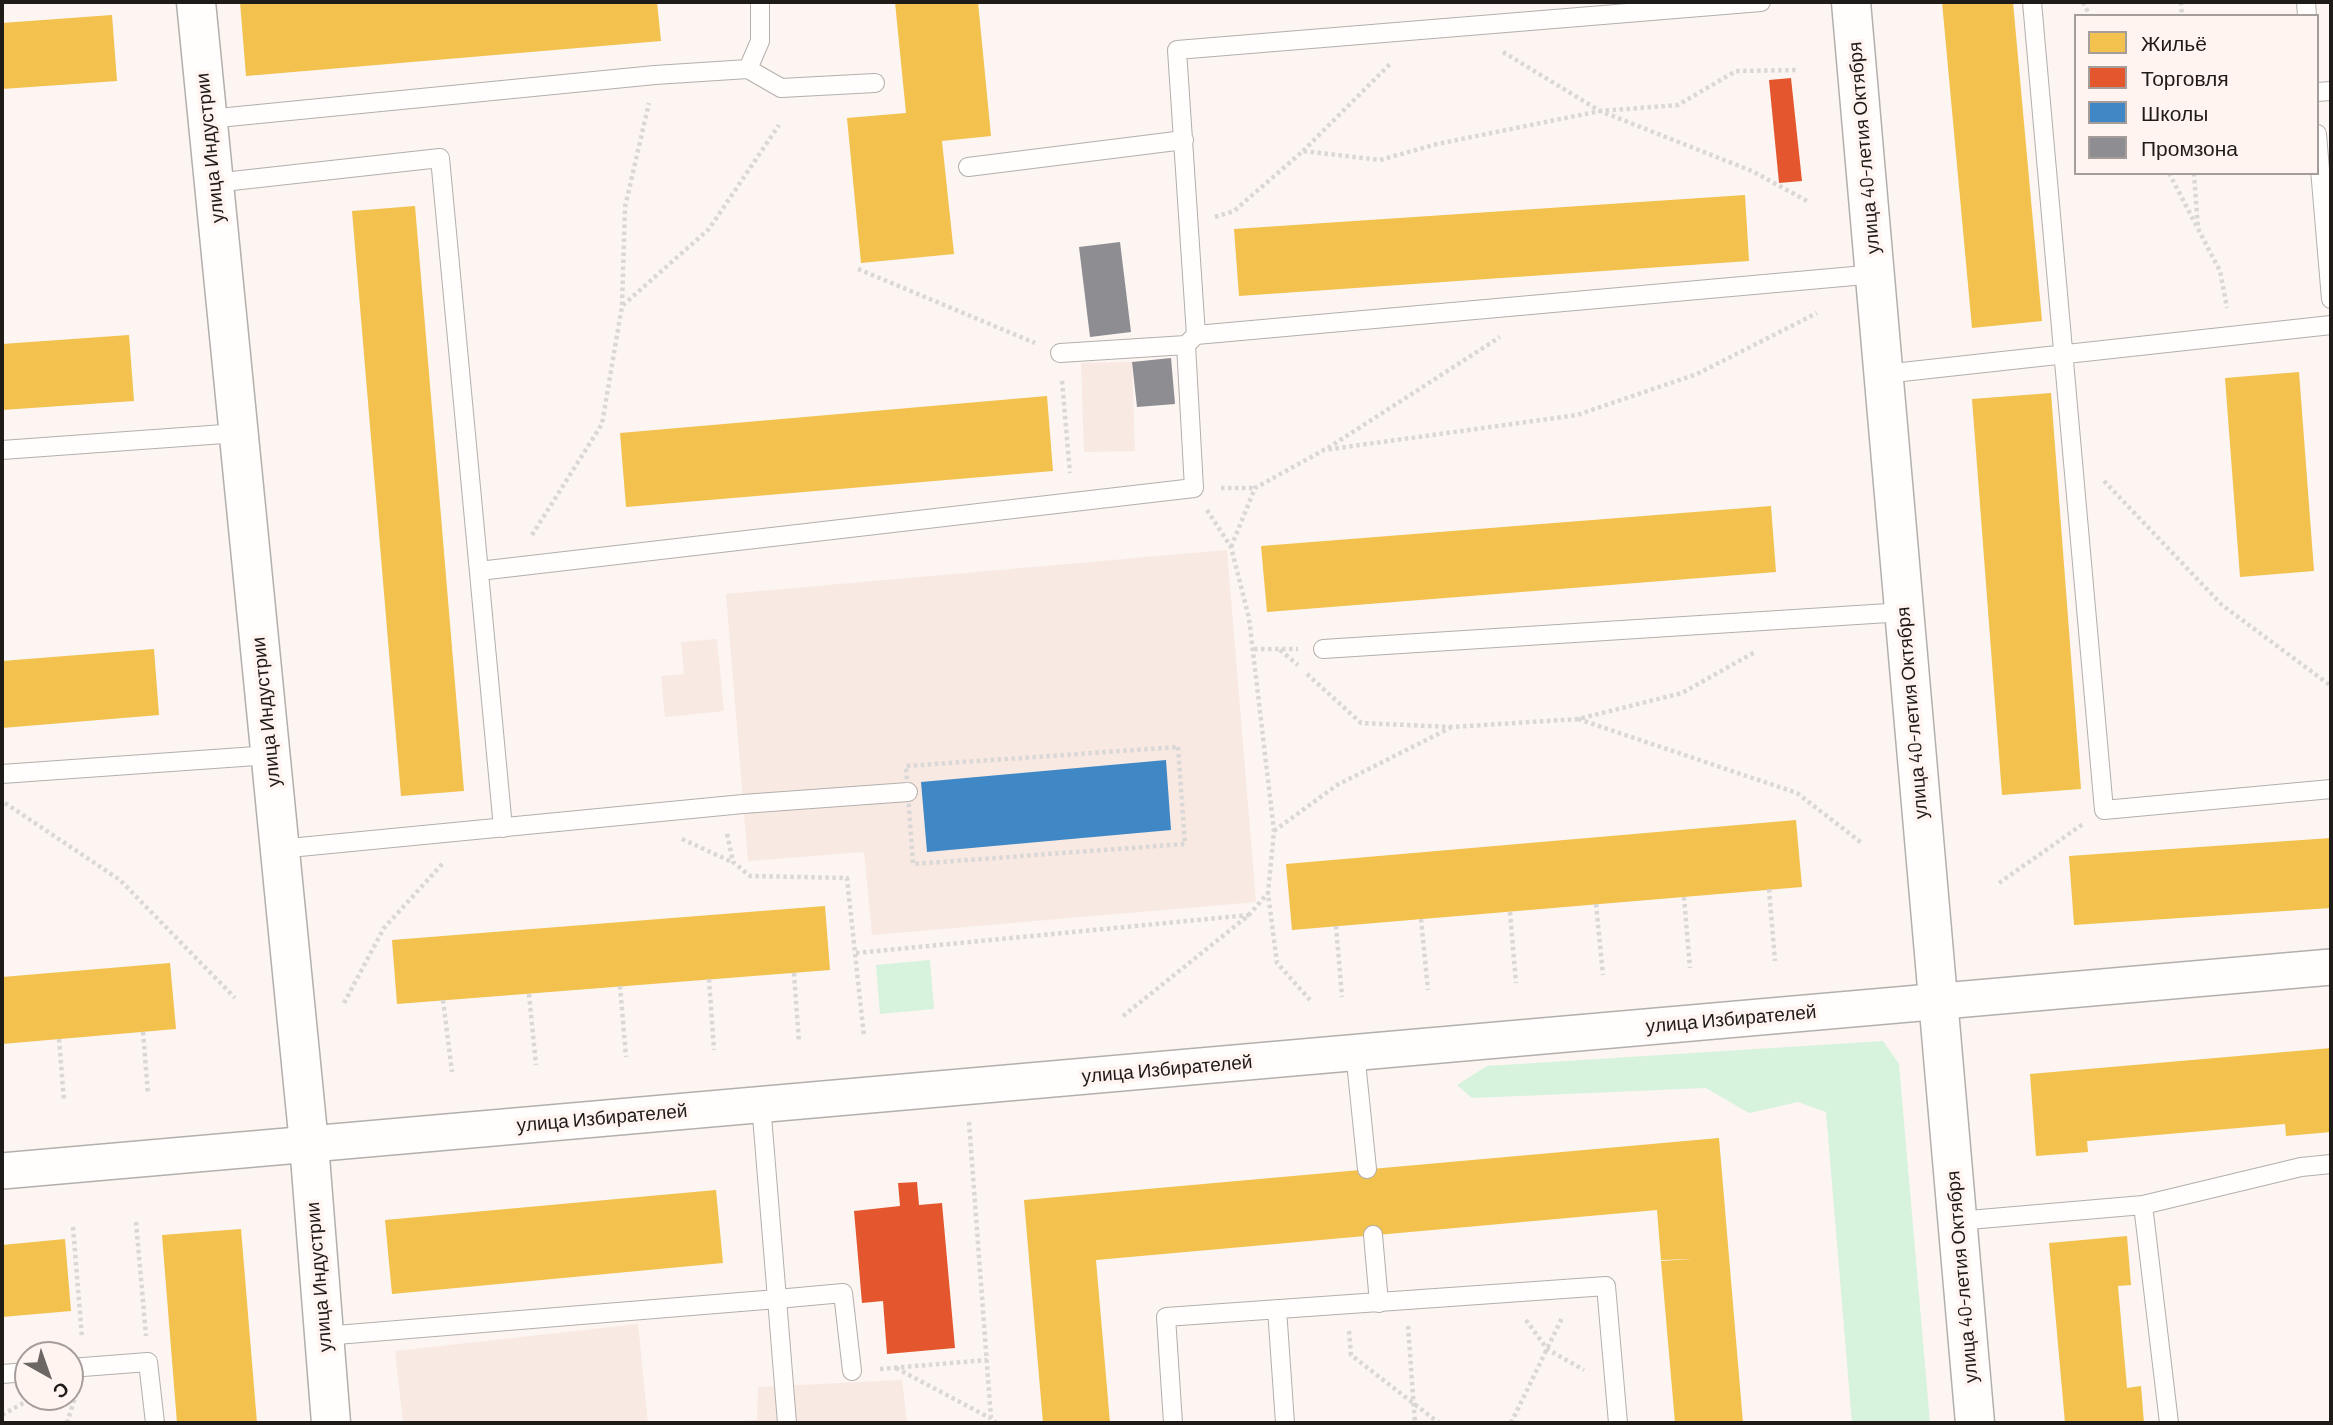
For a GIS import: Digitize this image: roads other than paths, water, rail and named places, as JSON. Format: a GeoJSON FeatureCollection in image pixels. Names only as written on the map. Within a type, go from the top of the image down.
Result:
{"type":"FeatureCollection","features":[{"type":"Feature","properties":{"kind":"street","name":"улица Индустрии"},"geometry":{"type":"LineString","coordinates":[[196,2],[309,1144],[331,1423]]}},
{"type":"Feature","properties":{"kind":"street","name":"улица 40-летия Октября"},"geometry":{"type":"LineString","coordinates":[[1851,2],[1975,1423]]}},
{"type":"Feature","properties":{"kind":"street","name":"улица Избирателей"},"geometry":{"type":"LineString","coordinates":[[2,1171],[2331,967]]}},
{"type":"Feature","properties":{"kind":"lane"},"geometry":{"type":"LineString","coordinates":[[748,69],[760,41],[760,2]]}},
{"type":"Feature","properties":{"kind":"lane"},"geometry":{"type":"LineString","coordinates":[[479,571],[1194,488],[1189,224],[1177,50],[1761,2]]}},
{"type":"Feature","properties":{"kind":"lane"},"geometry":{"type":"LineString","coordinates":[[2032,2],[2104,810],[2331,789]]}},
{"type":"Feature","properties":{"kind":"lane"},"geometry":{"type":"LineString","coordinates":[[208,119],[655,75],[748,69],[782,88],[875,83]]}},
{"type":"Feature","properties":{"kind":"lane"},"geometry":{"type":"LineString","coordinates":[[968,167],[1184,140]]}},
{"type":"Feature","properties":{"kind":"lane"},"geometry":{"type":"LineString","coordinates":[[214,183],[440,158],[503,828]]}},
{"type":"Feature","properties":{"kind":"lane"},"geometry":{"type":"LineString","coordinates":[[2319,158],[2331,299]]}},
{"type":"Feature","properties":{"kind":"lane"},"geometry":{"type":"LineString","coordinates":[[1060,353],[1876,274]]}},
{"type":"Feature","properties":{"kind":"lane"},"geometry":{"type":"LineString","coordinates":[[1884,374],[2331,325]]}},
{"type":"Feature","properties":{"kind":"lane"},"geometry":{"type":"LineString","coordinates":[[2,450],[238,433]]}},
{"type":"Feature","properties":{"kind":"lane"},"geometry":{"type":"LineString","coordinates":[[1323,649],[1904,612]]}},
{"type":"Feature","properties":{"kind":"lane"},"geometry":{"type":"LineString","coordinates":[[2,774],[270,755]]}},
{"type":"Feature","properties":{"kind":"lane"},"geometry":{"type":"LineString","coordinates":[[279,849],[908,792]]}},
{"type":"Feature","properties":{"kind":"lane"},"geometry":{"type":"LineString","coordinates":[[1356,1052],[1367,1169]]}},
{"type":"Feature","properties":{"kind":"lane"},"geometry":{"type":"LineString","coordinates":[[761,1104],[787,1423]]}},
{"type":"Feature","properties":{"kind":"lane"},"geometry":{"type":"LineString","coordinates":[[1957,1222],[2143,1205],[2301,1167],[2331,1164]]}},
{"type":"Feature","properties":{"kind":"lane"},"geometry":{"type":"LineString","coordinates":[[2143,1205],[2169,1423]]}},
{"type":"Feature","properties":{"kind":"lane"},"geometry":{"type":"LineString","coordinates":[[1373,1235],[1379,1303]]}},
{"type":"Feature","properties":{"kind":"lane"},"geometry":{"type":"LineString","coordinates":[[1173,1423],[1166,1317],[1606,1286],[1618,1423]]}},
{"type":"Feature","properties":{"kind":"lane"},"geometry":{"type":"LineString","coordinates":[[324,1336],[843,1293],[852,1371]]}},
{"type":"Feature","properties":{"kind":"lane"},"geometry":{"type":"LineString","coordinates":[[1277,1309],[1285,1423]]}},
{"type":"Feature","properties":{"kind":"lane"},"geometry":{"type":"LineString","coordinates":[[84,1367],[148,1362],[155,1423]]}}]}
